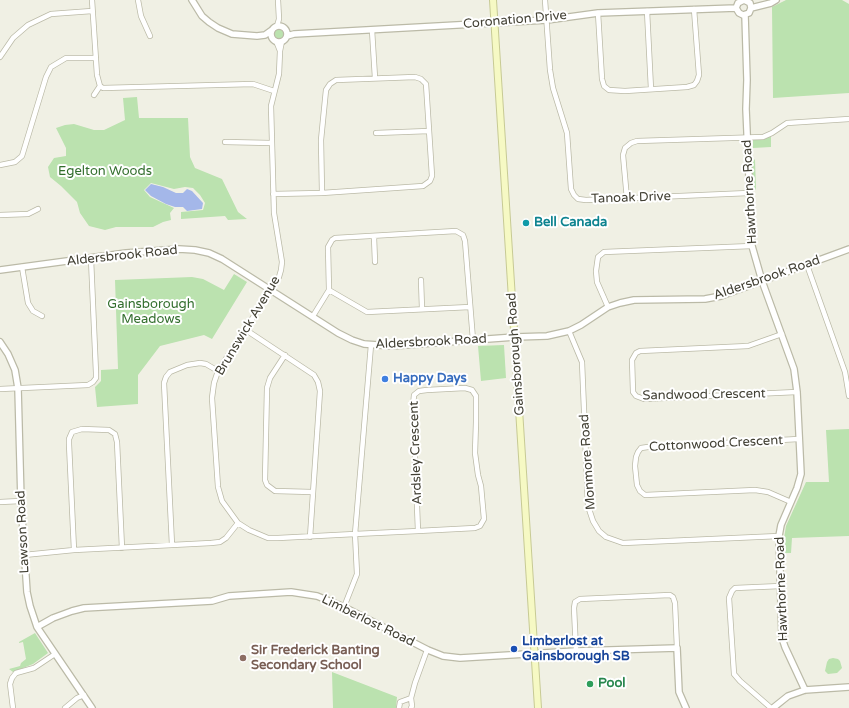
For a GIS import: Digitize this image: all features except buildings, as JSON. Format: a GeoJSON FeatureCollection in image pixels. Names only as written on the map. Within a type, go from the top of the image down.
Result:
{"type":"FeatureCollection","features":[{"type":"Feature","properties":{"kind":"main road","name":"Gainsborough Road"},"geometry":{"type":"LineString","coordinates":[[493,0],[538,708]]}},
{"type":"Feature","properties":{"kind":"street"},"geometry":{"type":"LineString","coordinates":[[92,0],[97,75],[100,86],[94,95]]}},
{"type":"Feature","properties":{"kind":"street"},"geometry":{"type":"LineString","coordinates":[[138,0],[141,16],[150,36]]}},
{"type":"Feature","properties":{"kind":"street"},"geometry":{"type":"LineString","coordinates":[[192,0],[202,16],[208,22],[232,34],[257,36],[281,30]]}},
{"type":"Feature","properties":{"kind":"street"},"geometry":{"type":"LineString","coordinates":[[265,35],[274,40],[282,41],[278,0]]}},
{"type":"Feature","properties":{"kind":"street"},"geometry":{"type":"LineString","coordinates":[[545,0],[547,20]]}},
{"type":"Feature","properties":{"kind":"street"},"geometry":{"type":"LineString","coordinates":[[752,8],[750,3],[744,0],[738,3],[736,8],[739,13],[745,15],[749,13],[752,8],[771,3],[776,0]]}},
{"type":"Feature","properties":{"kind":"street","name":"Coronation Drive"},"geometry":{"type":"LineString","coordinates":[[281,30],[294,34],[547,20],[598,13],[736,8]]}},
{"type":"Feature","properties":{"kind":"street"},"geometry":{"type":"LineString","coordinates":[[598,13],[602,79],[604,86],[609,90],[619,91],[687,87],[694,85],[699,76],[694,9]]}},
{"type":"Feature","properties":{"kind":"street"},"geometry":{"type":"LineString","coordinates":[[0,57],[13,38],[28,25],[52,14],[92,11]]}},
{"type":"Feature","properties":{"kind":"street"},"geometry":{"type":"LineString","coordinates":[[647,11],[651,89]]}},
{"type":"Feature","properties":{"kind":"street","name":"Hawthorne Road"},"geometry":{"type":"LineString","coordinates":[[745,15],[747,80],[746,109],[752,246],[762,281],[794,369],[797,392],[800,474],[797,488],[781,525],[779,536],[782,638],[805,690]]}},
{"type":"Feature","properties":{"kind":"street","name":"Tanoak Drive"},"geometry":{"type":"LineString","coordinates":[[547,20],[550,70],[553,88],[567,133],[571,189],[578,199],[627,199],[749,193]]}},
{"type":"Feature","properties":{"kind":"street"},"geometry":{"type":"LineString","coordinates":[[274,40],[271,34],[281,30]]}},
{"type":"Feature","properties":{"kind":"street"},"geometry":{"type":"LineString","coordinates":[[372,30],[375,78]]}},
{"type":"Feature","properties":{"kind":"street","name":"Brunswick Avenue"},"geometry":{"type":"LineString","coordinates":[[274,40],[280,51]]}},
{"type":"Feature","properties":{"kind":"street","name":"Brunswick Avenue"},"geometry":{"type":"LineString","coordinates":[[282,41],[279,74],[271,106],[274,213],[282,262],[279,277],[218,371],[214,383],[212,398],[218,487],[222,501],[238,524],[259,535],[268,538],[355,534]]}},
{"type":"Feature","properties":{"kind":"street"},"geometry":{"type":"LineString","coordinates":[[0,165],[15,162],[22,156],[51,66],[66,58],[96,58]]}},
{"type":"Feature","properties":{"kind":"street"},"geometry":{"type":"LineString","coordinates":[[273,194],[322,193],[423,186],[430,181],[432,176],[426,84],[421,79],[415,77],[336,80],[330,84],[326,90],[321,140],[322,193]]}},
{"type":"Feature","properties":{"kind":"street"},"geometry":{"type":"LineString","coordinates":[[100,86],[103,88],[130,88],[253,84],[274,90]]}},
{"type":"Feature","properties":{"kind":"street"},"geometry":{"type":"LineString","coordinates":[[627,199],[623,155],[625,148],[630,143],[638,141],[763,137],[787,123],[849,119]]}},
{"type":"Feature","properties":{"kind":"street"},"geometry":{"type":"LineString","coordinates":[[376,133],[429,131]]}},
{"type":"Feature","properties":{"kind":"street"},"geometry":{"type":"LineString","coordinates":[[225,142],[271,143]]}},
{"type":"Feature","properties":{"kind":"street"},"geometry":{"type":"LineString","coordinates":[[0,215],[28,214],[38,209]]}},
{"type":"Feature","properties":{"kind":"street"},"geometry":{"type":"LineString","coordinates":[[312,316],[329,290],[328,248],[332,240],[335,238],[374,237],[456,231],[463,235],[465,241],[473,340]]}},
{"type":"Feature","properties":{"kind":"street"},"geometry":{"type":"LineString","coordinates":[[374,237],[375,262]]}},
{"type":"Feature","properties":{"kind":"street"},"geometry":{"type":"LineString","coordinates":[[608,307],[597,282],[596,271],[598,257],[604,252],[752,246]]}},
{"type":"Feature","properties":{"kind":"street","name":"Aldersbrook Road"},"geometry":{"type":"LineString","coordinates":[[0,270],[91,259],[133,252],[179,249],[195,250],[209,253],[222,259],[338,333],[352,340],[370,345],[392,346],[547,336],[569,331],[608,307],[634,300],[705,298],[721,296],[807,266],[849,249]]}},
{"type":"Feature","properties":{"kind":"street"},"geometry":{"type":"LineString","coordinates":[[0,388],[88,385],[96,378],[91,259]]}},
{"type":"Feature","properties":{"kind":"street"},"geometry":{"type":"LineString","coordinates":[[807,266],[845,372],[849,396]]}},
{"type":"Feature","properties":{"kind":"street"},"geometry":{"type":"LineString","coordinates":[[22,267],[28,303],[33,311],[42,316]]}},
{"type":"Feature","properties":{"kind":"street"},"geometry":{"type":"LineString","coordinates":[[421,280],[422,309]]}},
{"type":"Feature","properties":{"kind":"street"},"geometry":{"type":"LineString","coordinates":[[329,290],[367,312],[470,306]]}},
{"type":"Feature","properties":{"kind":"street"},"geometry":{"type":"LineString","coordinates":[[246,330],[314,375],[318,382],[320,390],[310,537]]}},
{"type":"Feature","properties":{"kind":"street","name":"Monmore Road"},"geometry":{"type":"LineString","coordinates":[[569,331],[582,362],[588,506],[593,521],[599,531],[606,537],[623,544],[779,536]]}},
{"type":"Feature","properties":{"kind":"street","name":"Sandwood Crescent"},"geometry":{"type":"LineString","coordinates":[[782,334],[748,346],[640,351],[636,353],[632,360],[633,392],[636,396],[644,399],[797,392]]}},
{"type":"Feature","properties":{"kind":"street","name":"Lawson Road"},"geometry":{"type":"LineString","coordinates":[[0,342],[8,354],[15,370],[18,388],[21,501],[27,592],[30,606],[37,627],[92,708]]}},
{"type":"Feature","properties":{"kind":"street"},"geometry":{"type":"LineString","coordinates":[[344,607],[357,574],[355,534],[370,345]]}},
{"type":"Feature","properties":{"kind":"street"},"geometry":{"type":"LineString","coordinates":[[285,355],[270,378],[267,388],[265,480],[267,485],[275,491],[312,492]]}},
{"type":"Feature","properties":{"kind":"street"},"geometry":{"type":"LineString","coordinates":[[172,545],[164,383],[170,372],[188,365],[200,363],[206,364],[218,371]]}},
{"type":"Feature","properties":{"kind":"street","name":"Ardsley Crescent"},"geometry":{"type":"LineString","coordinates":[[355,534],[418,531],[475,528],[480,526],[484,519],[481,486],[475,453],[476,396],[472,390],[465,388],[434,389],[419,391],[414,395],[413,406],[418,531]]}},
{"type":"Feature","properties":{"kind":"street"},"geometry":{"type":"LineString","coordinates":[[74,550],[69,439],[72,432],[82,429],[109,430],[115,434],[117,442],[122,548]]}},
{"type":"Feature","properties":{"kind":"street","name":"Cottonwood Crescent"},"geometry":{"type":"LineString","coordinates":[[791,502],[768,492],[756,490],[652,496],[645,495],[640,491],[637,485],[636,457],[641,448],[648,447],[799,439]]}},
{"type":"Feature","properties":{"kind":"street"},"geometry":{"type":"LineString","coordinates":[[0,502],[21,501]]}},
{"type":"Feature","properties":{"kind":"street"},"geometry":{"type":"LineString","coordinates":[[24,555],[74,550],[220,542],[226,538],[238,524]]}},
{"type":"Feature","properties":{"kind":"street"},"geometry":{"type":"LineString","coordinates":[[781,586],[735,588],[732,591],[729,598],[734,674],[740,681],[772,708],[788,696],[805,690],[849,687]]}},
{"type":"Feature","properties":{"kind":"street","name":"Limberlost Road"},"geometry":{"type":"LineString","coordinates":[[37,627],[53,618],[84,608],[212,601],[229,596],[291,592],[317,596],[344,607],[427,650],[443,656],[460,658],[576,651],[677,648]]}},
{"type":"Feature","properties":{"kind":"street"},"geometry":{"type":"LineString","coordinates":[[576,651],[574,608],[575,602],[580,598],[670,595],[673,597],[675,603],[679,692],[686,708]]}},
{"type":"Feature","properties":{"kind":"street"},"geometry":{"type":"LineString","coordinates":[[411,708],[411,698],[427,650]]}},
{"type":"Feature","properties":{"kind":"street"},"geometry":{"type":"LineString","coordinates":[[13,708],[10,684],[12,678],[16,674],[34,668],[55,654]]}},
{"type":"Feature","properties":{"kind":"street"},"geometry":{"type":"LineString","coordinates":[[65,708],[77,698],[84,695]]}},
{"type":"Feature","properties":{"kind":"street"},"geometry":{"type":"LineString","coordinates":[[399,708],[400,702],[411,698]]}},
{"type":"Feature","properties":{"kind":"green space"},"geometry":{"type":"Polygon","coordinates":[[[786,0],[842,0],[849,4],[849,93],[773,98],[772,7],[786,0]]]}},
{"type":"Feature","properties":{"kind":"green space"},"geometry":{"type":"Polygon","coordinates":[[[277,29],[281,29],[283,30],[283,38],[277,39],[274,36],[274,32],[277,29]]]}},
{"type":"Feature","properties":{"kind":"green space","name":"Egelton Woods"},"geometry":{"type":"Polygon","coordinates":[[[137,97],[139,118],[188,118],[190,157],[195,168],[222,179],[238,212],[247,219],[228,220],[225,216],[181,219],[181,212],[203,210],[205,203],[200,195],[193,188],[185,187],[174,189],[151,183],[144,190],[150,197],[174,208],[170,213],[171,220],[153,227],[116,227],[105,230],[89,226],[80,213],[77,202],[50,177],[48,167],[54,158],[66,156],[66,148],[56,128],[74,124],[94,130],[104,130],[125,120],[123,98],[137,97]]]}},
{"type":"Feature","properties":{"kind":"green space"},"geometry":{"type":"Polygon","coordinates":[[[771,136],[771,147],[753,148],[753,140],[771,136]]]}},
{"type":"Feature","properties":{"kind":"green space"},"geometry":{"type":"Polygon","coordinates":[[[752,157],[755,160],[756,189],[754,191],[752,190],[750,159],[752,157]]]}},
{"type":"Feature","properties":{"kind":"green space","name":"Gainsborough Meadows"},"geometry":{"type":"Polygon","coordinates":[[[234,274],[247,282],[212,339],[204,335],[160,346],[138,375],[138,404],[97,407],[95,387],[101,381],[101,370],[118,369],[115,280],[192,277],[203,279],[224,290],[234,274]]]}},
{"type":"Feature","properties":{"kind":"green space"},"geometry":{"type":"Polygon","coordinates":[[[504,345],[506,378],[481,381],[478,346],[504,345]]]}},
{"type":"Feature","properties":{"kind":"green space"},"geometry":{"type":"Polygon","coordinates":[[[849,429],[849,536],[792,538],[791,553],[784,553],[786,526],[806,482],[829,482],[826,430],[849,429]]]}},
{"type":"Feature","properties":{"kind":"green space"},"geometry":{"type":"Polygon","coordinates":[[[35,633],[48,653],[33,664],[13,672],[9,669],[20,666],[26,659],[23,642],[19,642],[35,633]]]}},
{"type":"Feature","properties":{"kind":"green space"},"geometry":{"type":"Polygon","coordinates":[[[833,658],[840,661],[842,668],[837,673],[828,674],[825,671],[827,662],[829,659],[833,658]]]}},
{"type":"Feature","properties":{"kind":"green space"},"geometry":{"type":"Polygon","coordinates":[[[332,672],[397,697],[396,708],[333,708],[332,672]]]}},
{"type":"Feature","properties":{"kind":"water"},"geometry":{"type":"Polygon","coordinates":[[[151,184],[163,187],[176,193],[183,193],[187,189],[192,191],[203,203],[202,209],[187,211],[183,207],[175,207],[166,204],[151,196],[145,190],[151,184]]]}},
{"type":"Feature","properties":{"kind":"place","name":"Bell Canada"},"geometry":{"type":"Point","coordinates":[526,223]}},
{"type":"Feature","properties":{"kind":"place","name":"Happy Days"},"geometry":{"type":"Point","coordinates":[385,379]}},
{"type":"Feature","properties":{"kind":"place","name":"Limberlost at Gainsborough SB"},"geometry":{"type":"Point","coordinates":[514,649]}},
{"type":"Feature","properties":{"kind":"place","name":"Sir Frederick Banting Secondary School"},"geometry":{"type":"Point","coordinates":[243,658]}},
{"type":"Feature","properties":{"kind":"place","name":"Pool"},"geometry":{"type":"Point","coordinates":[590,684]}}]}
